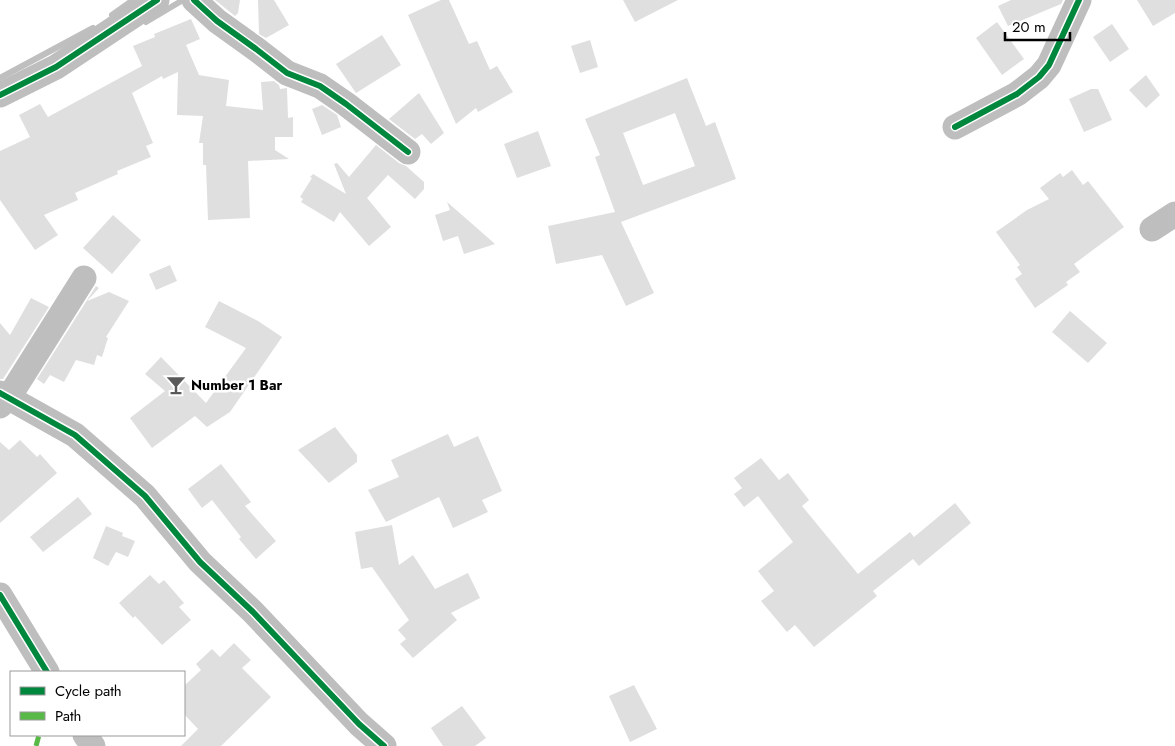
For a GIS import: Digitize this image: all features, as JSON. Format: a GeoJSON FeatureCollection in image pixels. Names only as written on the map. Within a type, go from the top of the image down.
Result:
{"type":"FeatureCollection","features":[{"type":"Feature","properties":{"kind":"street"},"geometry":{"type":"LineString","coordinates":[[0,95],[56,67],[157,0]]}},
{"type":"Feature","properties":{"kind":"street"},"geometry":{"type":"LineString","coordinates":[[194,0],[217,21],[287,73],[320,86],[408,152]]}},
{"type":"Feature","properties":{"kind":"street"},"geometry":{"type":"LineString","coordinates":[[955,127],[1017,94],[1039,77],[1049,65],[1079,0]]}},
{"type":"Feature","properties":{"kind":"street"},"geometry":{"type":"LineString","coordinates":[[1152,229],[1175,214]]}},
{"type":"Feature","properties":{"kind":"street"},"geometry":{"type":"LineString","coordinates":[[84,278],[3,399],[75,436],[145,496],[200,562],[253,612],[359,724],[384,746]]}},
{"type":"Feature","properties":{"kind":"street"},"geometry":{"type":"LineString","coordinates":[[0,595],[46,671]]}},
{"type":"Feature","properties":{"kind":"building"},"geometry":{"type":"Polygon","coordinates":[[[215,0],[240,0],[238,13],[235,16],[215,0]]]}},
{"type":"Feature","properties":{"kind":"building"},"geometry":{"type":"Polygon","coordinates":[[[258,0],[274,0],[289,25],[266,38],[259,34],[258,0]]]}},
{"type":"Feature","properties":{"kind":"building"},"geometry":{"type":"Polygon","coordinates":[[[441,0],[449,0],[469,44],[477,41],[490,70],[497,66],[513,92],[478,112],[476,108],[456,124],[408,15],[441,0]]]}},
{"type":"Feature","properties":{"kind":"building"},"geometry":{"type":"Polygon","coordinates":[[[623,0],[678,0],[635,22],[623,0]]]}},
{"type":"Feature","properties":{"kind":"building"},"geometry":{"type":"Polygon","coordinates":[[[1011,0],[1063,0],[1061,4],[1008,26],[998,6],[1011,0]]]}},
{"type":"Feature","properties":{"kind":"building"},"geometry":{"type":"Polygon","coordinates":[[[1137,0],[1175,0],[1175,13],[1153,26],[1137,0]]]}},
{"type":"Feature","properties":{"kind":"building"},"geometry":{"type":"Polygon","coordinates":[[[191,19],[200,39],[186,45],[199,75],[229,80],[226,106],[263,110],[261,82],[274,81],[279,85],[280,89],[287,88],[288,118],[293,117],[293,137],[275,137],[275,150],[289,159],[248,161],[250,218],[208,220],[206,165],[203,165],[203,143],[199,143],[203,116],[177,115],[178,72],[163,79],[162,76],[132,93],[153,143],[146,146],[151,157],[117,171],[118,174],[75,193],[78,200],[44,215],[58,235],[35,250],[0,200],[0,151],[30,137],[19,115],[40,104],[48,117],[142,66],[133,46],[155,37],[154,34],[191,19]]]}},
{"type":"Feature","properties":{"kind":"building"},"geometry":{"type":"Polygon","coordinates":[[[997,22],[1024,59],[1002,75],[976,38],[997,22]]]}},
{"type":"Feature","properties":{"kind":"building"},"geometry":{"type":"Polygon","coordinates":[[[1112,24],[1129,49],[1110,62],[1093,37],[1112,24]]]}},
{"type":"Feature","properties":{"kind":"building"},"geometry":{"type":"Polygon","coordinates":[[[382,35],[401,65],[356,93],[336,64],[382,35]]]}},
{"type":"Feature","properties":{"kind":"building"},"geometry":{"type":"Polygon","coordinates":[[[590,40],[598,67],[580,73],[571,46],[590,40]]]}},
{"type":"Feature","properties":{"kind":"building"},"geometry":{"type":"Polygon","coordinates":[[[1146,75],[1160,95],[1146,108],[1129,90],[1146,75]]]}},
{"type":"Feature","properties":{"kind":"building"},"geometry":{"type":"Polygon","coordinates":[[[687,78],[706,126],[715,122],[736,179],[621,222],[654,293],[626,306],[602,255],[556,264],[548,226],[615,212],[595,157],[600,155],[585,119],[687,78]],[[675,113],[623,133],[643,185],[695,166],[675,113]]]}},
{"type":"Feature","properties":{"kind":"building"},"geometry":{"type":"Polygon","coordinates":[[[1091,89],[1098,89],[1112,120],[1084,132],[1069,99],[1091,89]]]}},
{"type":"Feature","properties":{"kind":"building"},"geometry":{"type":"Polygon","coordinates":[[[419,93],[444,133],[431,144],[422,134],[415,139],[389,119],[419,93]]]}},
{"type":"Feature","properties":{"kind":"building"},"geometry":{"type":"Polygon","coordinates":[[[322,105],[337,115],[341,127],[322,135],[312,109],[322,105]]]}},
{"type":"Feature","properties":{"kind":"building"},"geometry":{"type":"Polygon","coordinates":[[[538,131],[551,166],[517,178],[504,144],[538,131]]]}},
{"type":"Feature","properties":{"kind":"building"},"geometry":{"type":"Polygon","coordinates":[[[376,145],[399,163],[406,166],[424,182],[424,189],[415,199],[388,175],[367,198],[391,227],[369,246],[340,212],[334,222],[301,202],[303,199],[300,197],[313,174],[346,194],[334,164],[337,163],[349,177],[376,145]]]}},
{"type":"Feature","properties":{"kind":"building"},"geometry":{"type":"Polygon","coordinates":[[[1072,170],[1083,185],[1088,181],[1124,227],[1074,264],[1080,272],[1066,282],[1068,285],[1035,308],[1015,279],[1022,274],[1017,267],[1020,265],[996,232],[1027,210],[1049,199],[1040,188],[1060,173],[1063,177],[1072,170]]]}},
{"type":"Feature","properties":{"kind":"building"},"geometry":{"type":"Polygon","coordinates":[[[447,202],[495,244],[464,254],[458,236],[443,241],[435,215],[450,210],[447,202]]]}},
{"type":"Feature","properties":{"kind":"building"},"geometry":{"type":"Polygon","coordinates":[[[113,215],[141,240],[112,274],[83,248],[113,215]]]}},
{"type":"Feature","properties":{"kind":"building"},"geometry":{"type":"Polygon","coordinates":[[[170,265],[177,281],[156,290],[149,274],[170,265]]]}},
{"type":"Feature","properties":{"kind":"building"},"geometry":{"type":"Polygon","coordinates":[[[96,286],[99,288],[87,301],[109,292],[129,301],[106,337],[108,338],[102,357],[97,355],[94,365],[76,360],[64,382],[50,375],[44,384],[37,379],[96,286]]]}},
{"type":"Feature","properties":{"kind":"building"},"geometry":{"type":"Polygon","coordinates":[[[31,298],[49,307],[3,379],[0,379],[0,323],[10,335],[31,298]]]}},
{"type":"Feature","properties":{"kind":"building"},"geometry":{"type":"Polygon","coordinates":[[[219,301],[258,321],[282,337],[230,412],[207,427],[195,416],[152,448],[130,418],[165,391],[145,374],[161,357],[206,403],[246,348],[205,327],[219,301]]]}},
{"type":"Feature","properties":{"kind":"building"},"geometry":{"type":"Polygon","coordinates":[[[1070,311],[1107,343],[1088,363],[1052,332],[1070,311]]]}},
{"type":"Feature","properties":{"kind":"building"},"geometry":{"type":"Polygon","coordinates":[[[335,427],[357,455],[357,462],[329,483],[298,450],[335,427]]]}},
{"type":"Feature","properties":{"kind":"building"},"geometry":{"type":"Polygon","coordinates":[[[448,434],[454,447],[478,436],[502,491],[482,500],[488,512],[453,528],[439,497],[386,522],[368,490],[399,477],[391,460],[448,434]]]}},
{"type":"Feature","properties":{"kind":"building"},"geometry":{"type":"Polygon","coordinates":[[[20,440],[37,457],[40,454],[57,473],[0,523],[0,442],[9,450],[20,440]]]}},
{"type":"Feature","properties":{"kind":"building"},"geometry":{"type":"Polygon","coordinates":[[[761,458],[779,480],[788,473],[809,500],[802,506],[858,574],[910,532],[914,537],[955,503],[971,523],[919,566],[913,559],[873,591],[877,596],[814,647],[795,625],[787,632],[761,601],[774,591],[758,571],[793,542],[758,496],[744,507],[734,494],[742,488],[734,478],[761,458]]]}},
{"type":"Feature","properties":{"kind":"building"},"geometry":{"type":"Polygon","coordinates":[[[221,464],[251,502],[245,506],[276,541],[256,559],[239,539],[241,537],[212,500],[202,508],[188,489],[221,464]]]}},
{"type":"Feature","properties":{"kind":"building"},"geometry":{"type":"Polygon","coordinates":[[[78,497],[92,514],[43,552],[30,537],[78,497]]]}},
{"type":"Feature","properties":{"kind":"building"},"geometry":{"type":"Polygon","coordinates":[[[392,525],[399,565],[413,555],[435,589],[468,573],[480,598],[451,613],[457,620],[413,658],[400,644],[406,639],[398,630],[409,620],[372,567],[361,569],[355,532],[392,525]]]}},
{"type":"Feature","properties":{"kind":"building"},"geometry":{"type":"Polygon","coordinates":[[[106,526],[123,533],[122,536],[135,541],[128,557],[116,552],[108,566],[93,558],[106,526]]]}},
{"type":"Feature","properties":{"kind":"building"},"geometry":{"type":"Polygon","coordinates":[[[150,575],[159,584],[164,580],[184,603],[179,607],[191,620],[162,645],[135,616],[133,618],[119,603],[150,575]]]}},
{"type":"Feature","properties":{"kind":"building"},"geometry":{"type":"Polygon","coordinates":[[[234,643],[251,660],[242,668],[271,697],[221,746],[181,746],[198,729],[185,715],[185,685],[201,670],[196,664],[212,649],[220,657],[234,643]]]}},
{"type":"Feature","properties":{"kind":"building"},"geometry":{"type":"Polygon","coordinates":[[[634,685],[657,729],[630,742],[609,696],[634,685]]]}},
{"type":"Feature","properties":{"kind":"building"},"geometry":{"type":"Polygon","coordinates":[[[462,706],[486,738],[475,746],[443,746],[431,728],[462,706]]]}},
{"type":"Feature","properties":{"kind":"waterway"},"geometry":{"type":"LineString","coordinates":[[112,15],[133,0]]}},
{"type":"Feature","properties":{"kind":"waterway"},"geometry":{"type":"LineString","coordinates":[[146,22],[183,0]]}},
{"type":"Feature","properties":{"kind":"waterway"},"geometry":{"type":"LineString","coordinates":[[0,78],[93,28]]}},
{"type":"Feature","properties":{"kind":"marked path"},"geometry":{"type":"LineString","coordinates":[[36,746],[39,736]]}},
{"type":"Feature","properties":{"kind":"cycle path"},"geometry":{"type":"LineString","coordinates":[[0,95],[56,67],[157,0]]}},
{"type":"Feature","properties":{"kind":"cycle path"},"geometry":{"type":"LineString","coordinates":[[194,0],[217,21],[287,73],[320,86],[408,152]]}},
{"type":"Feature","properties":{"kind":"cycle path"},"geometry":{"type":"LineString","coordinates":[[955,127],[1017,94],[1039,77],[1049,65],[1079,0]]}},
{"type":"Feature","properties":{"kind":"cycle path"},"geometry":{"type":"LineString","coordinates":[[0,393],[75,435],[145,496],[200,562],[253,612],[359,724],[384,746]]}},
{"type":"Feature","properties":{"kind":"cycle path"},"geometry":{"type":"LineString","coordinates":[[0,595],[46,671]]}},
{"type":"Feature","properties":{"kind":"place","name":"Number 1 Bar"},"geometry":{"type":"Point","coordinates":[176,385]}}]}
